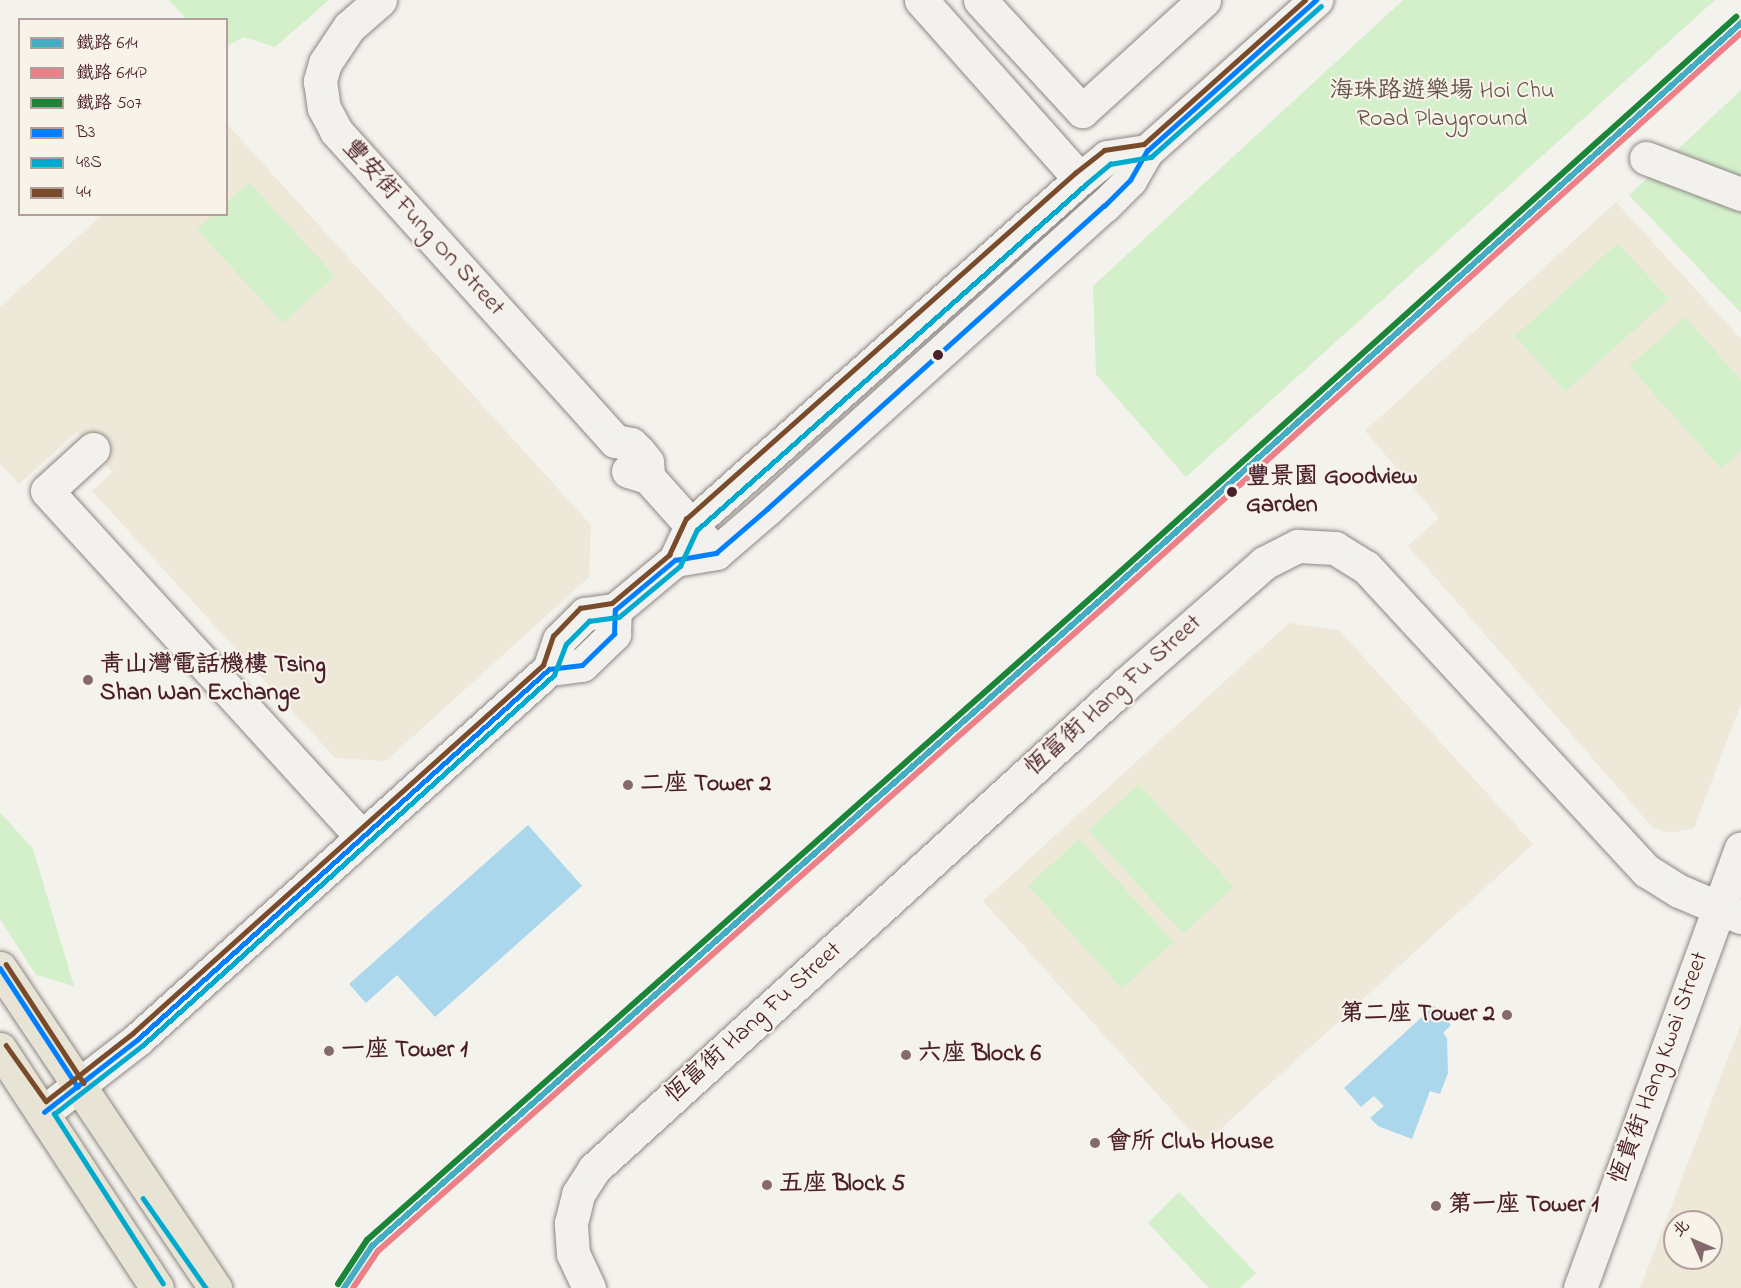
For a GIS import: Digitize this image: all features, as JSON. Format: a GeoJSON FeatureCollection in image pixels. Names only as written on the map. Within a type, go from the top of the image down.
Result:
{"type":"FeatureCollection","features":[{"type":"Feature","properties":{"kind":"main road"},"geometry":{"type":"LineString","coordinates":[[0,968],[215,1288]]}},
{"type":"Feature","properties":{"kind":"main road"},"geometry":{"type":"LineString","coordinates":[[0,1049],[44,1112],[158,1288]]}},
{"type":"Feature","properties":{"kind":"street","name":"豐安街 Fung On Street"},"geometry":{"type":"LineString","coordinates":[[380,0],[350,27],[325,63],[320,81],[324,108],[336,131],[615,441],[631,444],[639,452],[647,462],[648,477],[716,553]]}},
{"type":"Feature","properties":{"kind":"street"},"geometry":{"type":"LineString","coordinates":[[921,0],[1080,178]]}},
{"type":"Feature","properties":{"kind":"street"},"geometry":{"type":"LineString","coordinates":[[980,0],[1082,111],[1204,0]]}},
{"type":"Feature","properties":{"kind":"street"},"geometry":{"type":"LineString","coordinates":[[675,560],[716,553],[1104,206],[1130,180],[1147,151],[1316,0]]}},
{"type":"Feature","properties":{"kind":"street"},"geometry":{"type":"LineString","coordinates":[[44,1112],[138,1039],[549,669],[582,664],[614,634],[615,610],[675,560],[691,525],[1080,178],[1107,157],[1147,151]]}},
{"type":"Feature","properties":{"kind":"street"},"geometry":{"type":"LineString","coordinates":[[1646,158],[1741,194]]}},
{"type":"Feature","properties":{"kind":"street"},"geometry":{"type":"LineString","coordinates":[[93,449],[47,491],[362,837]]}},
{"type":"Feature","properties":{"kind":"street","name":"恆富街 Hang Fu Street"},"geometry":{"type":"LineString","coordinates":[[589,1288],[573,1254],[571,1223],[578,1194],[594,1169],[1135,676],[1264,563],[1298,546],[1335,548],[1366,567],[1647,871],[1730,913]]}},
{"type":"Feature","properties":{"kind":"street","name":"恆貴街 Hang Kwai Street"},"geometry":{"type":"LineString","coordinates":[[1580,1288],[1730,913],[1741,849]]}},
{"type":"Feature","properties":{"kind":"shaded area"},"geometry":{"type":"Polygon","coordinates":[[[228,125],[591,525],[589,577],[386,761],[335,758],[92,491],[113,472],[77,432],[19,484],[0,463],[0,307],[101,216],[228,216],[228,125]]]}},
{"type":"Feature","properties":{"kind":"shaded area"},"geometry":{"type":"Polygon","coordinates":[[[1616,202],[1741,339],[1741,704],[1694,828],[1670,833],[1653,828],[1408,546],[1439,518],[1365,431],[1616,202]]]}},
{"type":"Feature","properties":{"kind":"shaded area"},"geometry":{"type":"Polygon","coordinates":[[[1289,623],[1339,630],[1533,844],[1203,1145],[983,901],[1289,623]]]}},
{"type":"Feature","properties":{"kind":"shaded area"},"geometry":{"type":"Polygon","coordinates":[[[1741,1024],[1741,1288],[1640,1288],[1663,1228],[1663,1270],[1723,1270],[1723,1210],[1670,1210],[1741,1024]]]}},
{"type":"Feature","properties":{"kind":"green space"},"geometry":{"type":"Polygon","coordinates":[[[169,0],[329,0],[275,47],[244,37],[228,45],[228,18],[185,18],[169,0]]]}},
{"type":"Feature","properties":{"kind":"green space","name":"海珠路遊樂場 Hoi Chu Road Playground"},"geometry":{"type":"Polygon","coordinates":[[[1403,0],[1715,0],[1186,477],[1096,374],[1093,286],[1403,0]]]}},
{"type":"Feature","properties":{"kind":"green space"},"geometry":{"type":"Polygon","coordinates":[[[1741,90],[1741,313],[1629,195],[1741,90]]]}},
{"type":"Feature","properties":{"kind":"green space"},"geometry":{"type":"Polygon","coordinates":[[[249,182],[335,276],[283,323],[197,230],[212,216],[228,216],[228,201],[249,182]]]}},
{"type":"Feature","properties":{"kind":"green space"},"geometry":{"type":"Polygon","coordinates":[[[1618,243],[1669,299],[1565,392],[1515,336],[1618,243]]]}},
{"type":"Feature","properties":{"kind":"green space"},"geometry":{"type":"Polygon","coordinates":[[[1685,317],[1741,380],[1741,451],[1721,469],[1629,366],[1685,317]]]}},
{"type":"Feature","properties":{"kind":"green space"},"geometry":{"type":"Polygon","coordinates":[[[1139,784],[1234,887],[1183,934],[1088,830],[1139,784]]]}},
{"type":"Feature","properties":{"kind":"green space"},"geometry":{"type":"Polygon","coordinates":[[[0,812],[33,849],[74,986],[36,975],[0,919],[0,812]]]}},
{"type":"Feature","properties":{"kind":"green space"},"geometry":{"type":"Polygon","coordinates":[[[1079,839],[1174,942],[1122,989],[1028,886],[1079,839]]]}},
{"type":"Feature","properties":{"kind":"green space"},"geometry":{"type":"Polygon","coordinates":[[[1179,1192],[1256,1273],[1240,1288],[1209,1288],[1148,1223],[1179,1192]]]}},
{"type":"Feature","properties":{"kind":"water"},"geometry":{"type":"Polygon","coordinates":[[[528,825],[582,886],[435,1017],[397,975],[366,1003],[349,984],[528,825]]]}},
{"type":"Feature","properties":{"kind":"water"},"geometry":{"type":"Polygon","coordinates":[[[1434,1006],[1451,1025],[1443,1033],[1447,1038],[1448,1073],[1440,1094],[1430,1091],[1412,1139],[1378,1126],[1370,1118],[1384,1106],[1374,1096],[1361,1107],[1344,1088],[1434,1006]]]}},
{"type":"Feature","properties":{"kind":"rail line","name":"507"},"geometry":{"type":"LineString","coordinates":[[338,1284],[367,1240],[1101,589],[1736,17]]}},
{"type":"Feature","properties":{"kind":"rail line","name":"614"},"geometry":{"type":"LineString","coordinates":[[344,1288],[372,1246],[1106,595],[1741,23]]}},
{"type":"Feature","properties":{"kind":"rail line","name":"614P"},"geometry":{"type":"LineString","coordinates":[[353,1288],[378,1251],[1111,601],[1741,33]]}},
{"type":"Feature","properties":{"kind":"transit line","name":"44"},"geometry":{"type":"LineString","coordinates":[[6,1045],[46,1101],[133,1033],[543,665],[553,636],[580,608],[612,603],[669,555],[686,519],[1075,173],[1104,150],[1144,144],[1305,0]]}},
{"type":"Feature","properties":{"kind":"transit line","name":"B3"},"geometry":{"type":"LineString","coordinates":[[44,1112],[138,1039],[549,669],[582,665],[614,634],[615,610],[675,560],[716,553],[767,509],[1104,206],[1130,180],[1147,151],[1316,0]]}},
{"type":"Feature","properties":{"kind":"transit line","name":"48S"},"geometry":{"type":"LineString","coordinates":[[163,1284],[54,1114],[143,1045],[554,675],[566,644],[589,621],[619,617],[680,566],[697,530],[1085,185],[1110,164],[1151,157],[1321,6]]}},
{"type":"Feature","properties":{"kind":"transit line","name":"44"},"geometry":{"type":"LineString","coordinates":[[6,964],[84,1083]]}},
{"type":"Feature","properties":{"kind":"transit line","name":"B3"},"geometry":{"type":"LineString","coordinates":[[0,968],[78,1087]]}},
{"type":"Feature","properties":{"kind":"transit line","name":"48S"},"geometry":{"type":"LineString","coordinates":[[143,1198],[206,1288]]}},
{"type":"Feature","properties":{"kind":"place","name":"豐景園 Goodview Garden"},"geometry":{"type":"Point","coordinates":[1232,492]}},
{"type":"Feature","properties":{"kind":"place","name":"青山灣電話機樓 Tsing Shan Wan Exchange"},"geometry":{"type":"Point","coordinates":[88,680]}},
{"type":"Feature","properties":{"kind":"place","name":"二座 Tower 2"},"geometry":{"type":"Point","coordinates":[628,785]}},
{"type":"Feature","properties":{"kind":"place","name":"第二座 Tower 2"},"geometry":{"type":"Point","coordinates":[1507,1015]}},
{"type":"Feature","properties":{"kind":"place","name":"一座 Tower 1"},"geometry":{"type":"Point","coordinates":[329,1051]}},
{"type":"Feature","properties":{"kind":"place","name":"六座 Block 6"},"geometry":{"type":"Point","coordinates":[906,1055]}},
{"type":"Feature","properties":{"kind":"place","name":"會所 Club House"},"geometry":{"type":"Point","coordinates":[1095,1143]}},
{"type":"Feature","properties":{"kind":"place","name":"五座 Block 5"},"geometry":{"type":"Point","coordinates":[767,1185]}},
{"type":"Feature","properties":{"kind":"place","name":"第一座 Tower 1"},"geometry":{"type":"Point","coordinates":[1436,1206]}}]}
